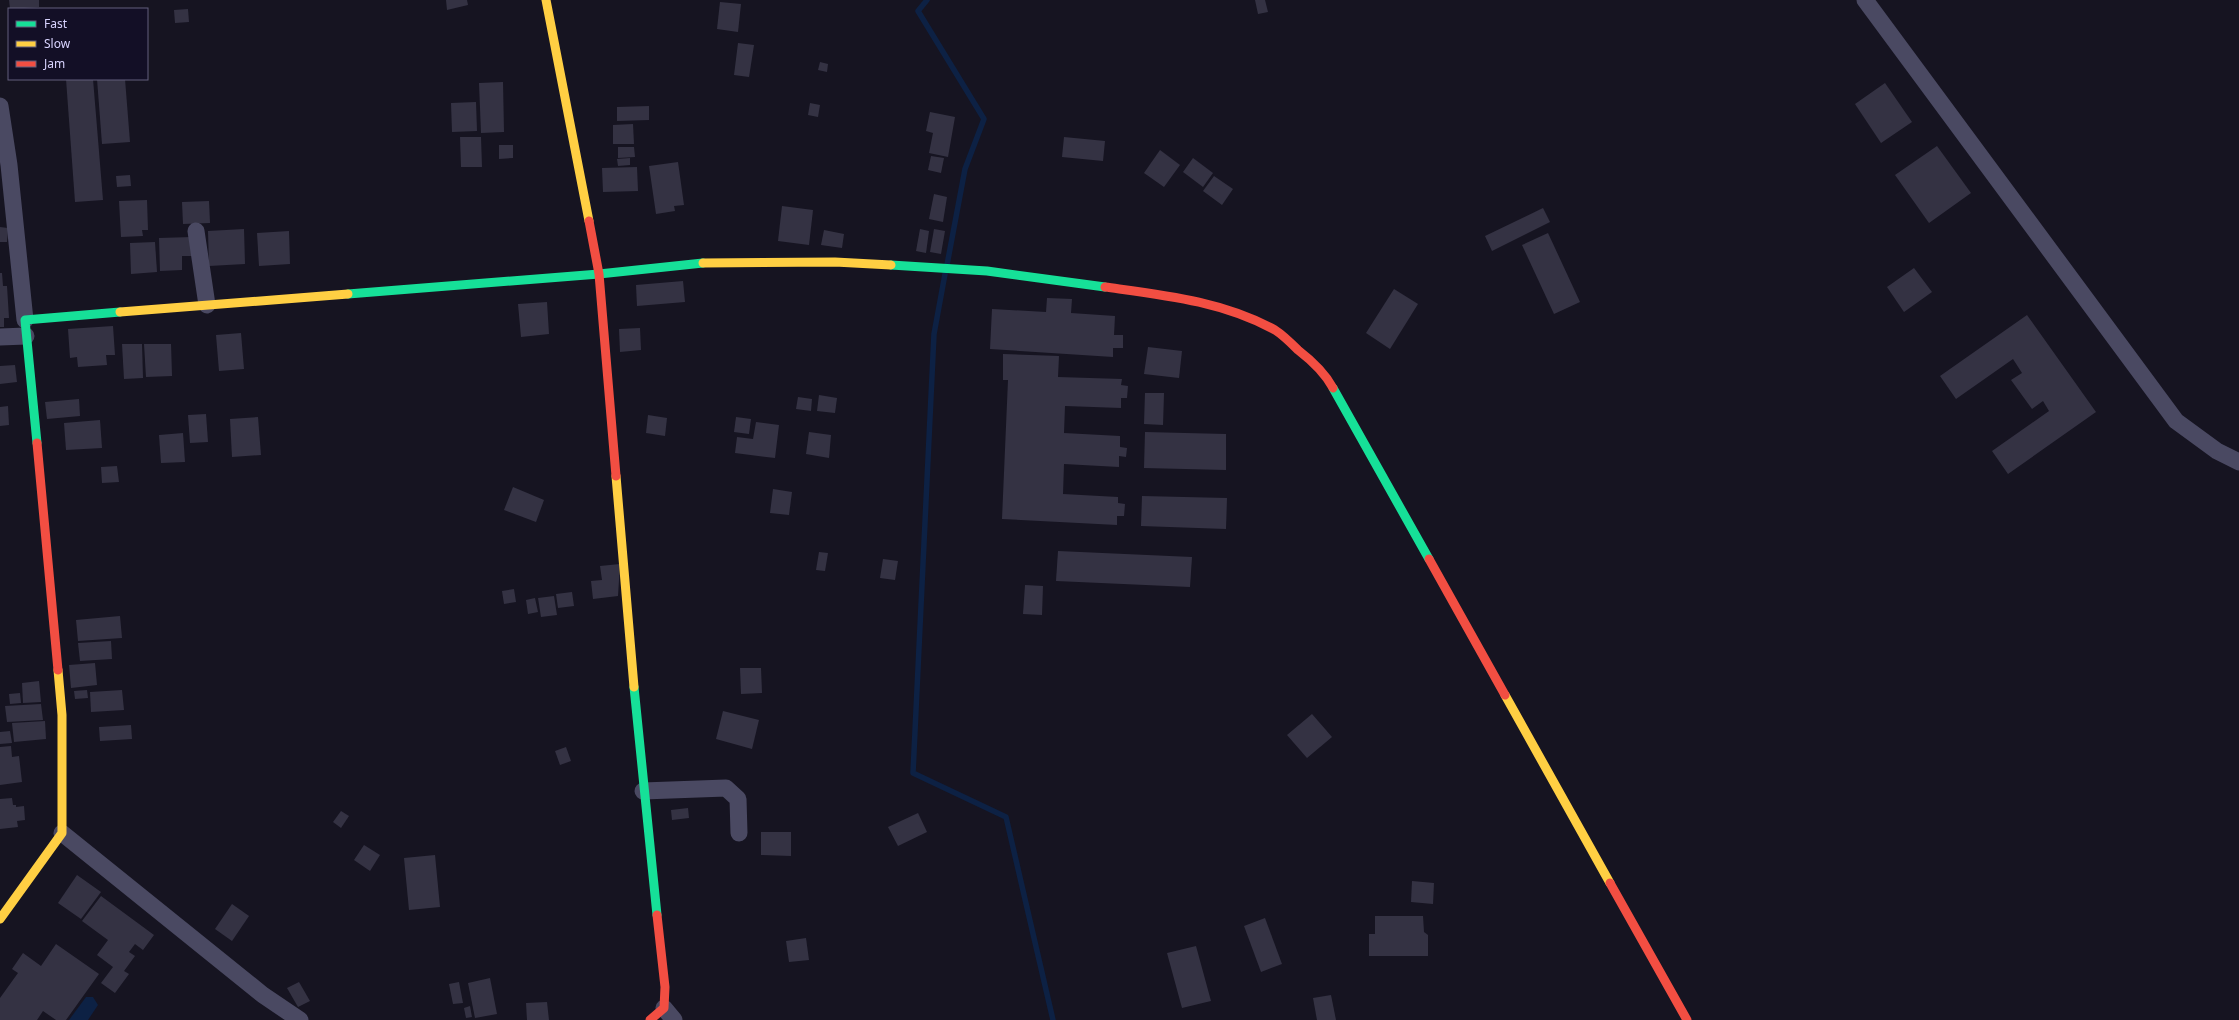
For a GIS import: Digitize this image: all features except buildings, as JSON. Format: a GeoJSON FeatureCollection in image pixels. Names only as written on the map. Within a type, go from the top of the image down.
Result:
{"type":"FeatureCollection","features":[{"type":"Feature","properties":{"kind":"street"},"geometry":{"type":"LineString","coordinates":[[546,0],[599,274],[643,791],[669,1014],[650,1020]]}},
{"type":"Feature","properties":{"kind":"street"},"geometry":{"type":"LineString","coordinates":[[1864,0],[2176,421],[2217,451],[2239,462]]}},
{"type":"Feature","properties":{"kind":"street"},"geometry":{"type":"LineString","coordinates":[[0,106],[26,328],[52,590],[62,716],[62,833],[0,919]]}},
{"type":"Feature","properties":{"kind":"street"},"geometry":{"type":"LineString","coordinates":[[196,231],[207,305]]}},
{"type":"Feature","properties":{"kind":"street"},"geometry":{"type":"LineString","coordinates":[[0,337],[26,328],[207,305],[599,274],[704,263],[827,262],[987,271],[1189,299],[1236,312],[1276,331],[1306,356],[1330,380],[1687,1020]]}},
{"type":"Feature","properties":{"kind":"street"},"geometry":{"type":"LineString","coordinates":[[643,791],[726,788],[738,799],[739,833]]}},
{"type":"Feature","properties":{"kind":"street"},"geometry":{"type":"LineString","coordinates":[[62,833],[263,995],[300,1020]]}},
{"type":"Feature","properties":{"kind":"water"},"geometry":{"type":"Polygon","coordinates":[[[86,997],[93,997],[98,1005],[88,1020],[69,1020],[86,997]]]}},
{"type":"Feature","properties":{"kind":"waterway"},"geometry":{"type":"LineString","coordinates":[[927,0],[918,11],[984,119],[965,169],[947,265]]}},
{"type":"Feature","properties":{"kind":"waterway"},"geometry":{"type":"LineString","coordinates":[[945,274],[934,334],[913,773],[1006,817],[1053,1020]]}},
{"type":"Feature","properties":{"kind":"traffic: fast"},"geometry":{"type":"LineString","coordinates":[[348,294],[599,274],[703,263]]}},
{"type":"Feature","properties":{"kind":"traffic: fast"},"geometry":{"type":"LineString","coordinates":[[891,265],[987,271],[1105,287]]}},
{"type":"Feature","properties":{"kind":"traffic: fast"},"geometry":{"type":"LineString","coordinates":[[37,443],[25,320],[120,312]]}},
{"type":"Feature","properties":{"kind":"traffic: fast"},"geometry":{"type":"LineString","coordinates":[[1333,388],[1429,559]]}},
{"type":"Feature","properties":{"kind":"traffic: fast"},"geometry":{"type":"LineString","coordinates":[[634,687],[657,915]]}},
{"type":"Feature","properties":{"kind":"traffic: slow"},"geometry":{"type":"LineString","coordinates":[[546,0],[589,221]]}},
{"type":"Feature","properties":{"kind":"traffic: slow"},"geometry":{"type":"LineString","coordinates":[[703,263],[835,262],[891,265]]}},
{"type":"Feature","properties":{"kind":"traffic: slow"},"geometry":{"type":"LineString","coordinates":[[120,312],[348,294]]}},
{"type":"Feature","properties":{"kind":"traffic: slow"},"geometry":{"type":"LineString","coordinates":[[616,476],[634,687]]}},
{"type":"Feature","properties":{"kind":"traffic: slow"},"geometry":{"type":"LineString","coordinates":[[0,919],[62,833],[62,715],[58,670]]}},
{"type":"Feature","properties":{"kind":"traffic: slow"},"geometry":{"type":"LineString","coordinates":[[1505,695],[1610,883]]}},
{"type":"Feature","properties":{"kind":"traffic: jam"},"geometry":{"type":"LineString","coordinates":[[589,221],[599,274],[616,476]]}},
{"type":"Feature","properties":{"kind":"traffic: jam"},"geometry":{"type":"LineString","coordinates":[[1105,287],[1170,296],[1213,306],[1255,320],[1275,330],[1284,337],[1317,367],[1333,388]]}},
{"type":"Feature","properties":{"kind":"traffic: jam"},"geometry":{"type":"LineString","coordinates":[[37,443],[58,670]]}},
{"type":"Feature","properties":{"kind":"traffic: jam"},"geometry":{"type":"LineString","coordinates":[[1429,559],[1505,695]]}},
{"type":"Feature","properties":{"kind":"traffic: jam"},"geometry":{"type":"LineString","coordinates":[[1610,883],[1687,1020]]}},
{"type":"Feature","properties":{"kind":"traffic: jam"},"geometry":{"type":"LineString","coordinates":[[650,1020],[664,1008],[665,987],[657,915]]}}]}
